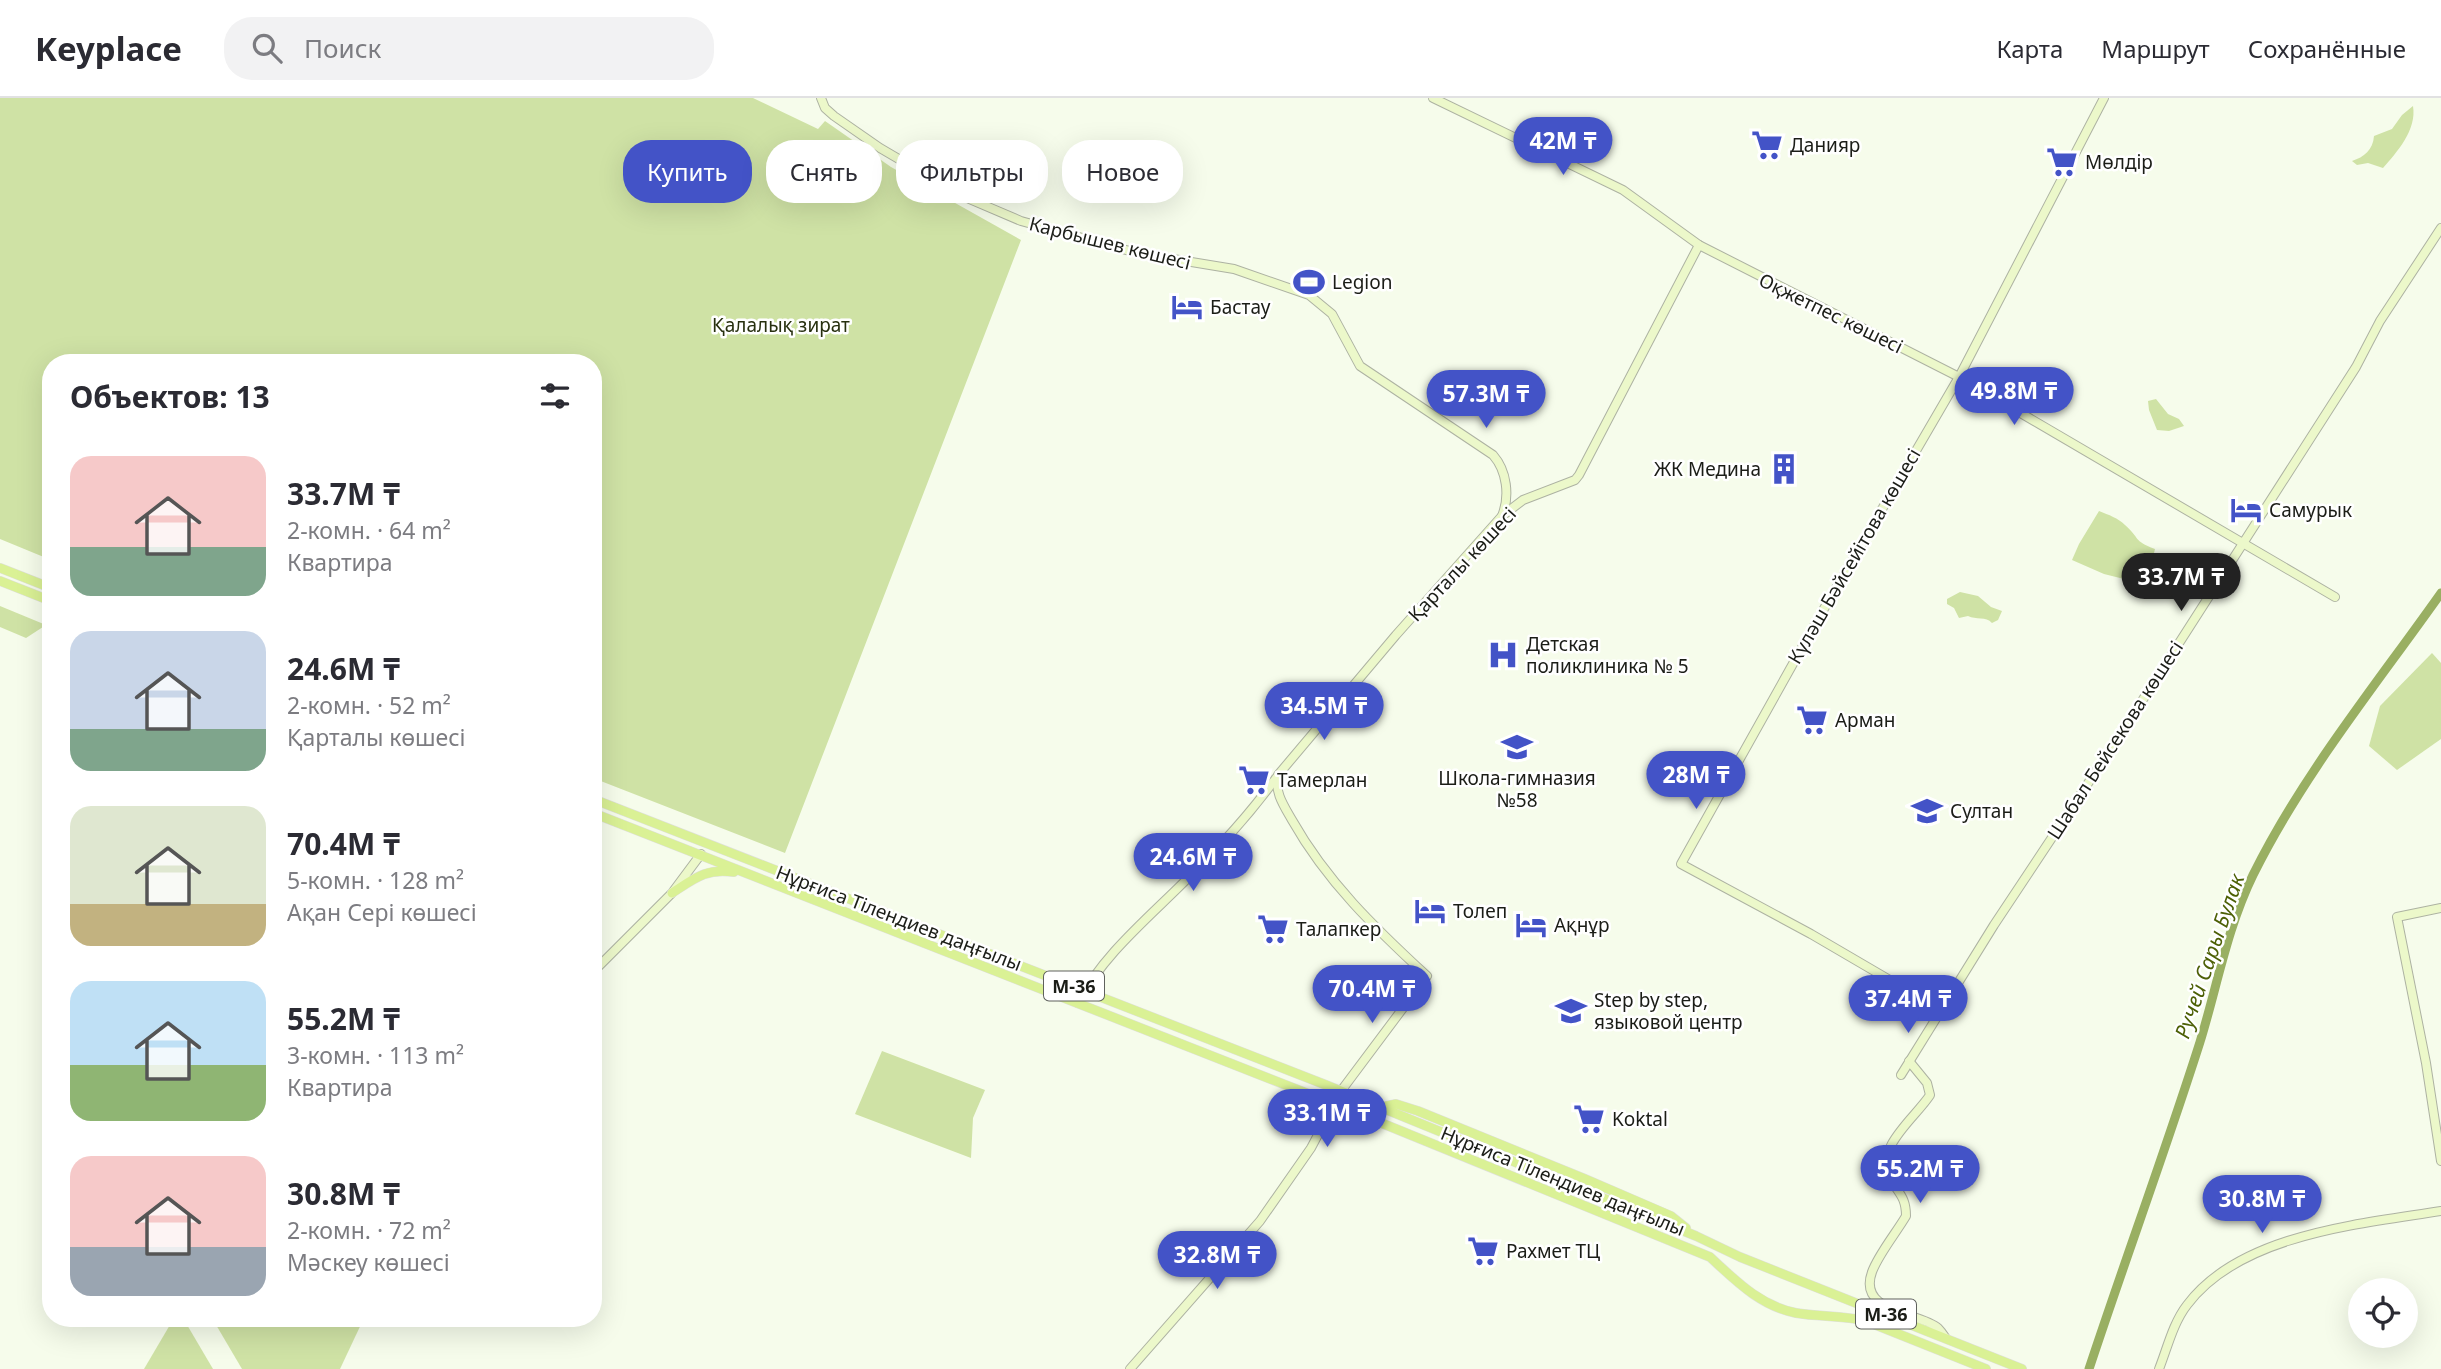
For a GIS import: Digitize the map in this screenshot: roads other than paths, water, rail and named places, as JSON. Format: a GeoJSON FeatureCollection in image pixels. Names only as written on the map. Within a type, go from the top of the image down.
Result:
{"type":"FeatureCollection","features":[{"type":"Feature","properties":{"kind":"main road"},"geometry":{"type":"LineString","coordinates":[[0,568],[42,584]]}},
{"type":"Feature","properties":{"kind":"main road"},"geometry":{"type":"LineString","coordinates":[[0,582],[42,598]]}},
{"type":"Feature","properties":{"kind":"main road","name":"Нұрғиса Тілендиев даңғылы"},"geometry":{"type":"LineString","coordinates":[[602,803],[1382,1107],[1696,1236],[1800,1282],[2022,1369]]}},
{"type":"Feature","properties":{"kind":"main road","name":"Нұрғиса Тілендиев даңғылы"},"geometry":{"type":"LineString","coordinates":[[602,816],[1334,1104],[1710,1257],[1748,1292],[1793,1312],[1848,1316],[1866,1321],[1986,1369]]}},
{"type":"Feature","properties":{"kind":"main road"},"geometry":{"type":"LineString","coordinates":[[672,893],[698,876],[715,870],[750,874]]}},
{"type":"Feature","properties":{"kind":"main road"},"geometry":{"type":"LineString","coordinates":[[1382,1107],[1396,1104],[1585,1178],[1671,1216],[1696,1236]]}},
{"type":"Feature","properties":{"kind":"main road"},"geometry":{"type":"LineString","coordinates":[[1322,1128],[1332,1120],[1343,1117],[1374,1120]]}},
{"type":"Feature","properties":{"kind":"main road"},"geometry":{"type":"LineString","coordinates":[[1433,1117],[1452,1136]]}},
{"type":"Feature","properties":{"kind":"main road"},"geometry":{"type":"LineString","coordinates":[[1542,1188],[1543,1180],[1549,1176]]}},
{"type":"Feature","properties":{"kind":"main road"},"geometry":{"type":"LineString","coordinates":[[1710,1257],[1715,1245]]}},
{"type":"Feature","properties":{"kind":"street","name":"Карбышев көшесі"},"geometry":{"type":"LineString","coordinates":[[821,98],[825,108],[834,116],[880,148],[960,195],[1021,221],[1137,253],[1234,269],[1309,295],[1332,314],[1360,366],[1493,454],[1505,477],[1506,506],[1502,516]]}},
{"type":"Feature","properties":{"kind":"street","name":"Оқжетпес көшесі"},"geometry":{"type":"LineString","coordinates":[[1433,98],[1623,190],[1699,246],[1959,377],[2335,597]]}},
{"type":"Feature","properties":{"kind":"street","name":"Күләш Бәйсейітова көшесі"},"geometry":{"type":"LineString","coordinates":[[1941,1010],[1811,934],[1681,864],[1811,630],[1959,377],[2104,98]]}},
{"type":"Feature","properties":{"kind":"street","name":"Шабал Бейсекова көшесі"},"geometry":{"type":"LineString","coordinates":[[1901,1075],[1993,925],[2088,785],[2356,368],[2381,321],[2441,228]]}},
{"type":"Feature","properties":{"kind":"street","name":"Қарталы көшесі"},"geometry":{"type":"LineString","coordinates":[[1078,1003],[1094,975],[1251,811],[1298,749],[1502,516],[1523,500],[1575,480],[1699,246]]}},
{"type":"Feature","properties":{"kind":"street"},"geometry":{"type":"LineString","coordinates":[[1130,1369],[1260,1220],[1305,1158],[1340,1091],[1427,976],[1355,906],[1312,855],[1279,797],[1276,778]]}},
{"type":"Feature","properties":{"kind":"street"},"geometry":{"type":"LineString","coordinates":[[602,963],[672,893],[701,854]]}},
{"type":"Feature","properties":{"kind":"street"},"geometry":{"type":"LineString","coordinates":[[2441,908],[2397,917],[2425,1056],[2441,1161]]}},
{"type":"Feature","properties":{"kind":"street"},"geometry":{"type":"LineString","coordinates":[[1909,1061],[1915,1072],[1927,1083],[1930,1095],[1889,1151],[1886,1168],[1894,1186],[1903,1196],[1906,1216],[1873,1268],[1869,1283],[1875,1298],[1886,1307],[1938,1328],[1945,1337]]}},
{"type":"Feature","properties":{"kind":"street"},"geometry":{"type":"LineString","coordinates":[[2160,1369],[2186,1305],[2204,1286],[2252,1256],[2298,1236],[2441,1211]]}},
{"type":"Feature","properties":{"kind":"waterway","name":"Ручей Сары Булак"},"geometry":{"type":"LineString","coordinates":[[2089,1369],[2187,1083],[2236,916],[2253,875],[2294,801],[2317,766],[2441,593]]}},
{"type":"Feature","properties":{"kind":"place","name":"Данияр"},"geometry":{"type":"Point","coordinates":[1767,145]}},
{"type":"Feature","properties":{"kind":"place","name":"Мөлдiр"},"geometry":{"type":"Point","coordinates":[2062,162]}},
{"type":"Feature","properties":{"kind":"place","name":"Legion"},"geometry":{"type":"Point","coordinates":[1309,282]}},
{"type":"Feature","properties":{"kind":"place","name":"Бастау"},"geometry":{"type":"Point","coordinates":[1187,307]}},
{"type":"Feature","properties":{"kind":"place","name":"ЖК Медина"},"geometry":{"type":"Point","coordinates":[1784,469]}},
{"type":"Feature","properties":{"kind":"place","name":"Самурык"},"geometry":{"type":"Point","coordinates":[2246,510]}},
{"type":"Feature","properties":{"kind":"place","name":"Детская поликлиника № 5"},"geometry":{"type":"Point","coordinates":[1503,655]}},
{"type":"Feature","properties":{"kind":"place","name":"Арман"},"geometry":{"type":"Point","coordinates":[1812,720]}},
{"type":"Feature","properties":{"kind":"place","name":"Школа-гимназия №58"},"geometry":{"type":"Point","coordinates":[1517,747]}},
{"type":"Feature","properties":{"kind":"place","name":"Тамерлан"},"geometry":{"type":"Point","coordinates":[1254,780]}},
{"type":"Feature","properties":{"kind":"place","name":"Султан"},"geometry":{"type":"Point","coordinates":[1927,811]}},
{"type":"Feature","properties":{"kind":"place","name":"Толеп"},"geometry":{"type":"Point","coordinates":[1430,911]}},
{"type":"Feature","properties":{"kind":"place","name":"Ақнұр"},"geometry":{"type":"Point","coordinates":[1531,925]}},
{"type":"Feature","properties":{"kind":"place","name":"Талапкер"},"geometry":{"type":"Point","coordinates":[1273,929]}},
{"type":"Feature","properties":{"kind":"place","name":"Step by step, языковой центр"},"geometry":{"type":"Point","coordinates":[1571,1011]}},
{"type":"Feature","properties":{"kind":"place","name":"Koktal"},"geometry":{"type":"Point","coordinates":[1589,1119]}},
{"type":"Feature","properties":{"kind":"place","name":"Рахмет ТЦ"},"geometry":{"type":"Point","coordinates":[1483,1251]}},
{"type":"Feature","properties":{"kind":"park label","name":"Қалалық зират"},"geometry":{"type":"Point","coordinates":[781,325]}}]}
